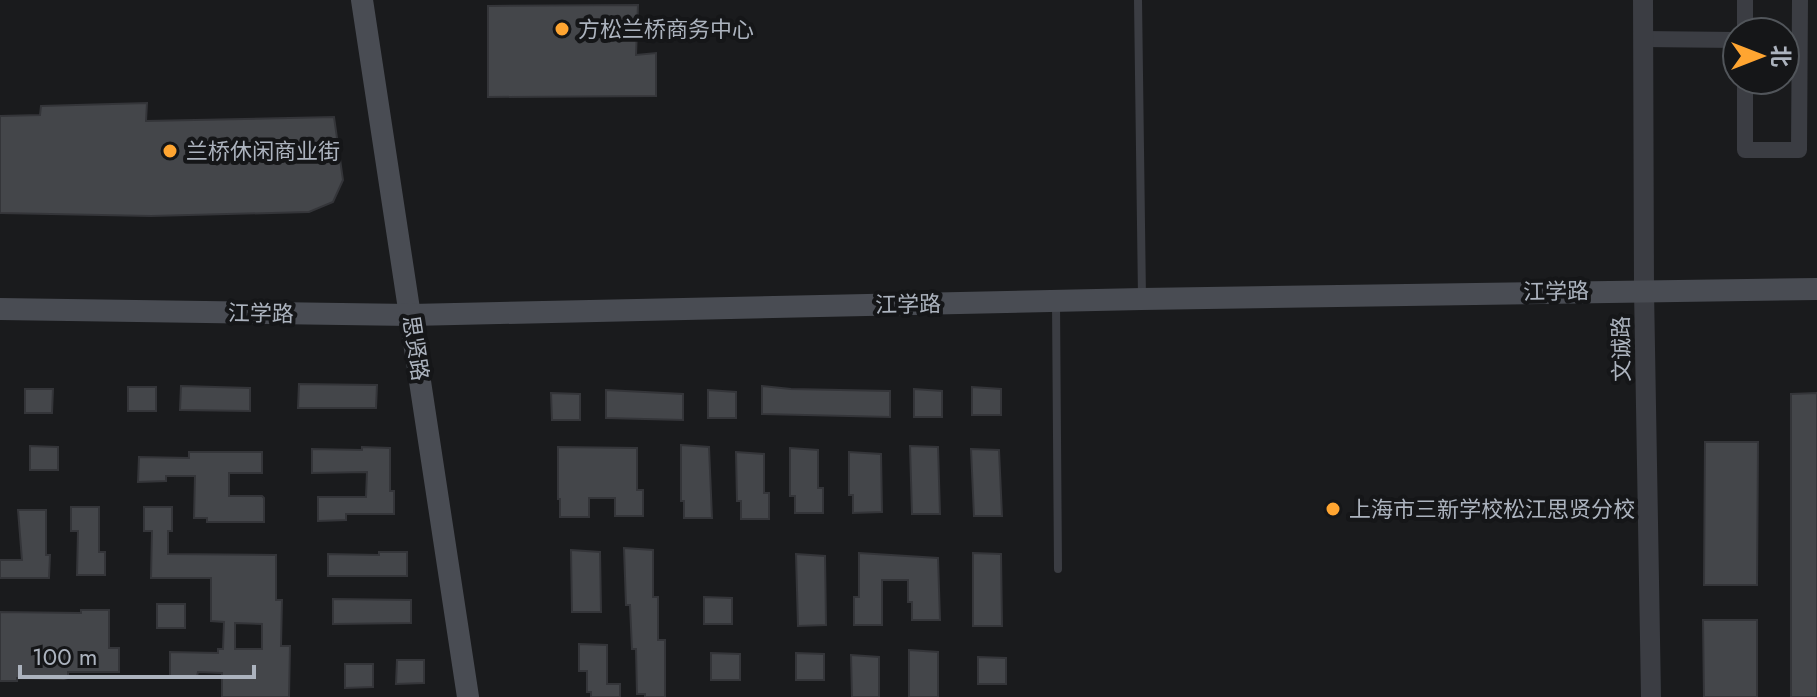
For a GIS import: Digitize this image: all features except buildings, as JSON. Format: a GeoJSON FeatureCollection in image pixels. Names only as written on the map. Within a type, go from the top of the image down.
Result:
{"type":"FeatureCollection","features":[{"type":"Feature","properties":{"kind":"main road","name":"思贤路"},"geometry":{"type":"LineString","coordinates":[[362,0],[468,697]]}},
{"type":"Feature","properties":{"kind":"main road","name":"江学路"},"geometry":{"type":"LineString","coordinates":[[0,309],[411,315],[1142,299],[1817,289]]}},
{"type":"Feature","properties":{"kind":"street","name":"文诚路"},"geometry":{"type":"LineString","coordinates":[[1643,0],[1651,697]]}},
{"type":"Feature","properties":{"kind":"street"},"geometry":{"type":"LineString","coordinates":[[1643,39],[1721,40]]}},
{"type":"Feature","properties":{"kind":"street"},"geometry":{"type":"LineString","coordinates":[[1745,96],[1745,150],[1799,150],[1799,96]]}},
{"type":"Feature","properties":{"kind":"lane"},"geometry":{"type":"LineString","coordinates":[[1138,0],[1142,299]]}},
{"type":"Feature","properties":{"kind":"lane"},"geometry":{"type":"LineString","coordinates":[[1056,301],[1058,569]]}},
{"type":"Feature","properties":{"kind":"place","name":"方松兰桥商务中心"},"geometry":{"type":"Point","coordinates":[562,29]}},
{"type":"Feature","properties":{"kind":"place","name":"兰桥休闲商业街"},"geometry":{"type":"Point","coordinates":[170,151]}},
{"type":"Feature","properties":{"kind":"place","name":"上海市三新学校松江思贤分校"},"geometry":{"type":"Point","coordinates":[1333,509]}}]}
